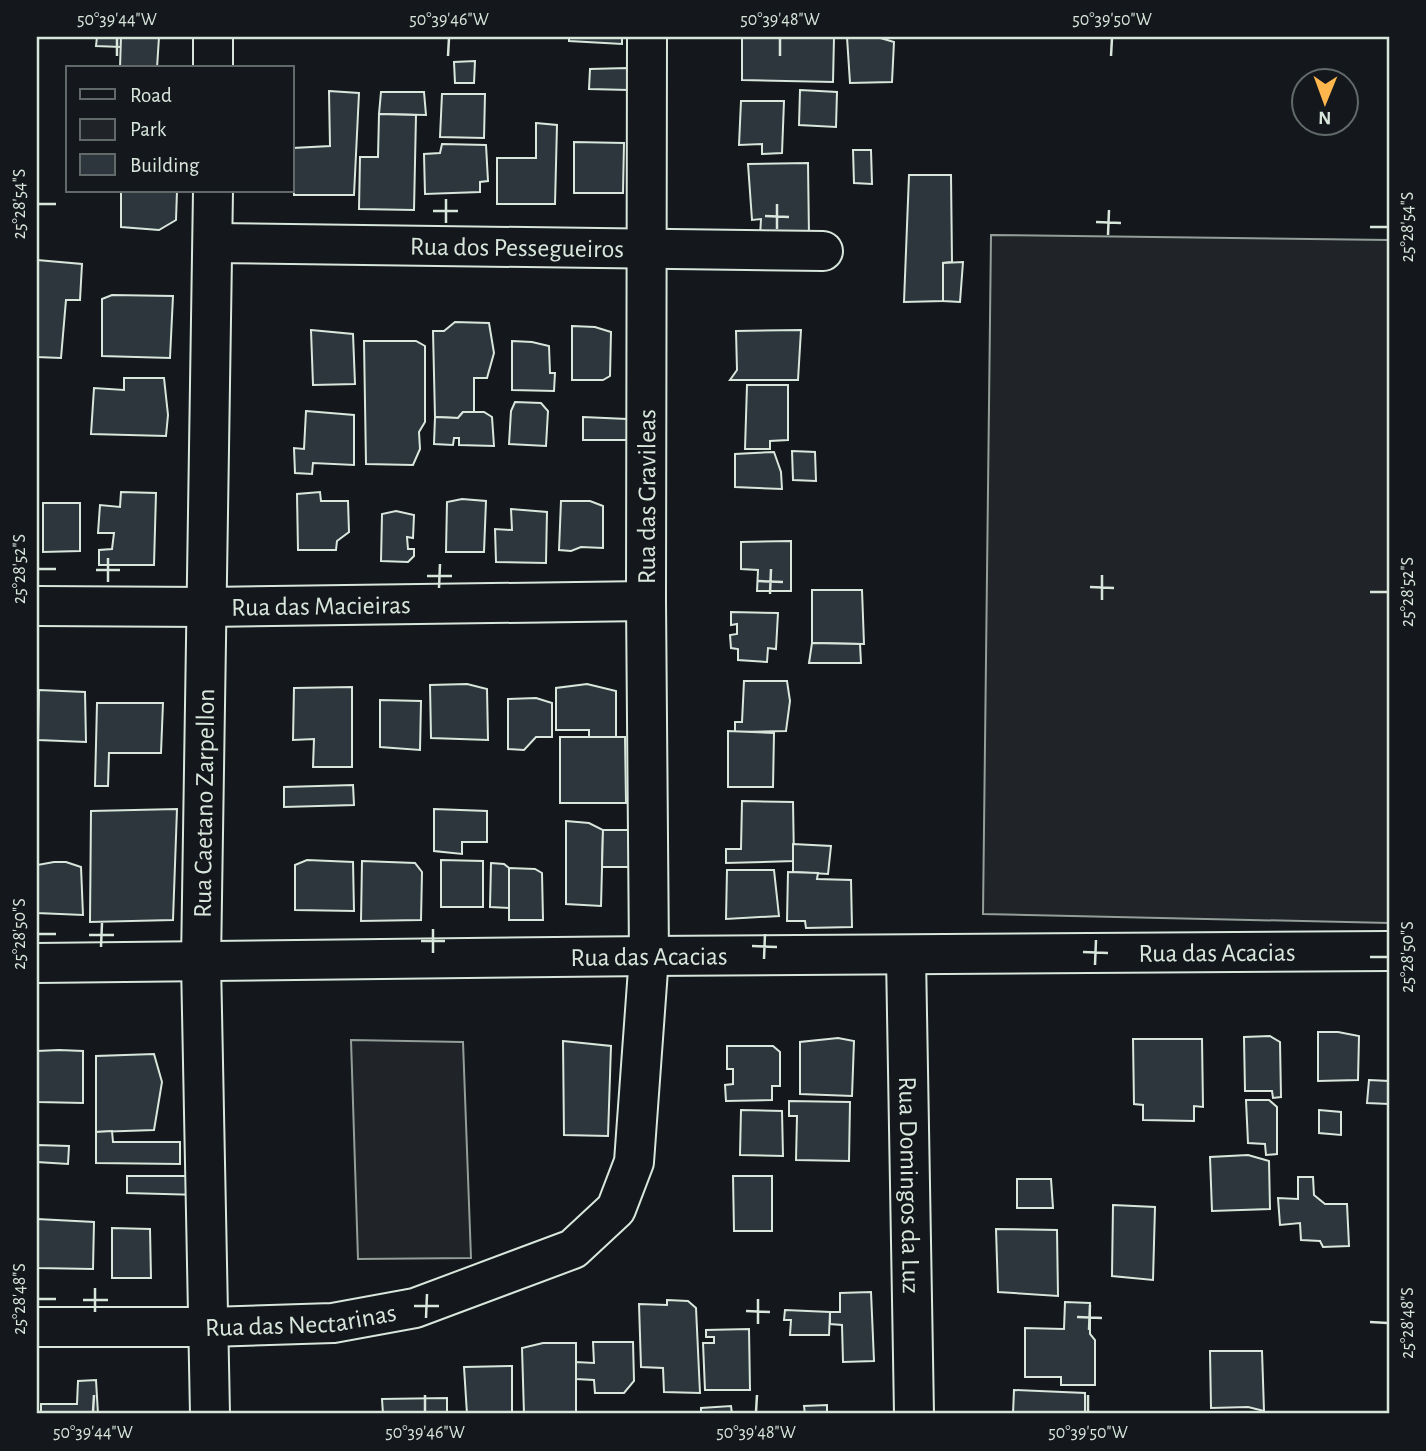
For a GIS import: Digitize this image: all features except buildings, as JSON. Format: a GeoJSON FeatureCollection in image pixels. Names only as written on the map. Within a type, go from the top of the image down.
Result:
{"type":"FeatureCollection","features":[{"type":"Feature","properties":{"kind":"street"},"geometry":{"type":"LineString","coordinates":[[213,37],[213,66]]}},
{"type":"Feature","properties":{"kind":"street","name":"Rua das Gravileas"},"geometry":{"type":"LineString","coordinates":[[646,37],[649,956]]}},
{"type":"Feature","properties":{"kind":"street","name":"Rua Caetano Zarpellon"},"geometry":{"type":"LineString","coordinates":[[210,1414],[201,962],[213,192]]}},
{"type":"Feature","properties":{"kind":"street","name":"Rua dos Pessegueiros"},"geometry":{"type":"LineString","coordinates":[[213,243],[823,251]]}},
{"type":"Feature","properties":{"kind":"street","name":"Rua das Macieiras"},"geometry":{"type":"LineString","coordinates":[[37,606],[208,607],[646,601]]}},
{"type":"Feature","properties":{"kind":"street","name":"Rua das Acacias"},"geometry":{"type":"LineString","coordinates":[[37,963],[1389,951]]}},
{"type":"Feature","properties":{"kind":"street","name":"Rua das Nectarinas"},"geometry":{"type":"LineString","coordinates":[[37,1327],[209,1327],[333,1323],[415,1308],[573,1249],[616,1209],[634,1162],[649,956]]}},
{"type":"Feature","properties":{"kind":"street","name":"Rua Domingos da Luz"},"geometry":{"type":"LineString","coordinates":[[906,956],[914,1414]]}},
{"type":"Feature","properties":{"kind":"green space"},"geometry":{"type":"Polygon","coordinates":[[[991,235],[1389,240],[1389,923],[983,914],[991,235]]]}},
{"type":"Feature","properties":{"kind":"green space"},"geometry":{"type":"Polygon","coordinates":[[[351,1040],[463,1042],[471,1258],[358,1259],[351,1040]]]}}]}
